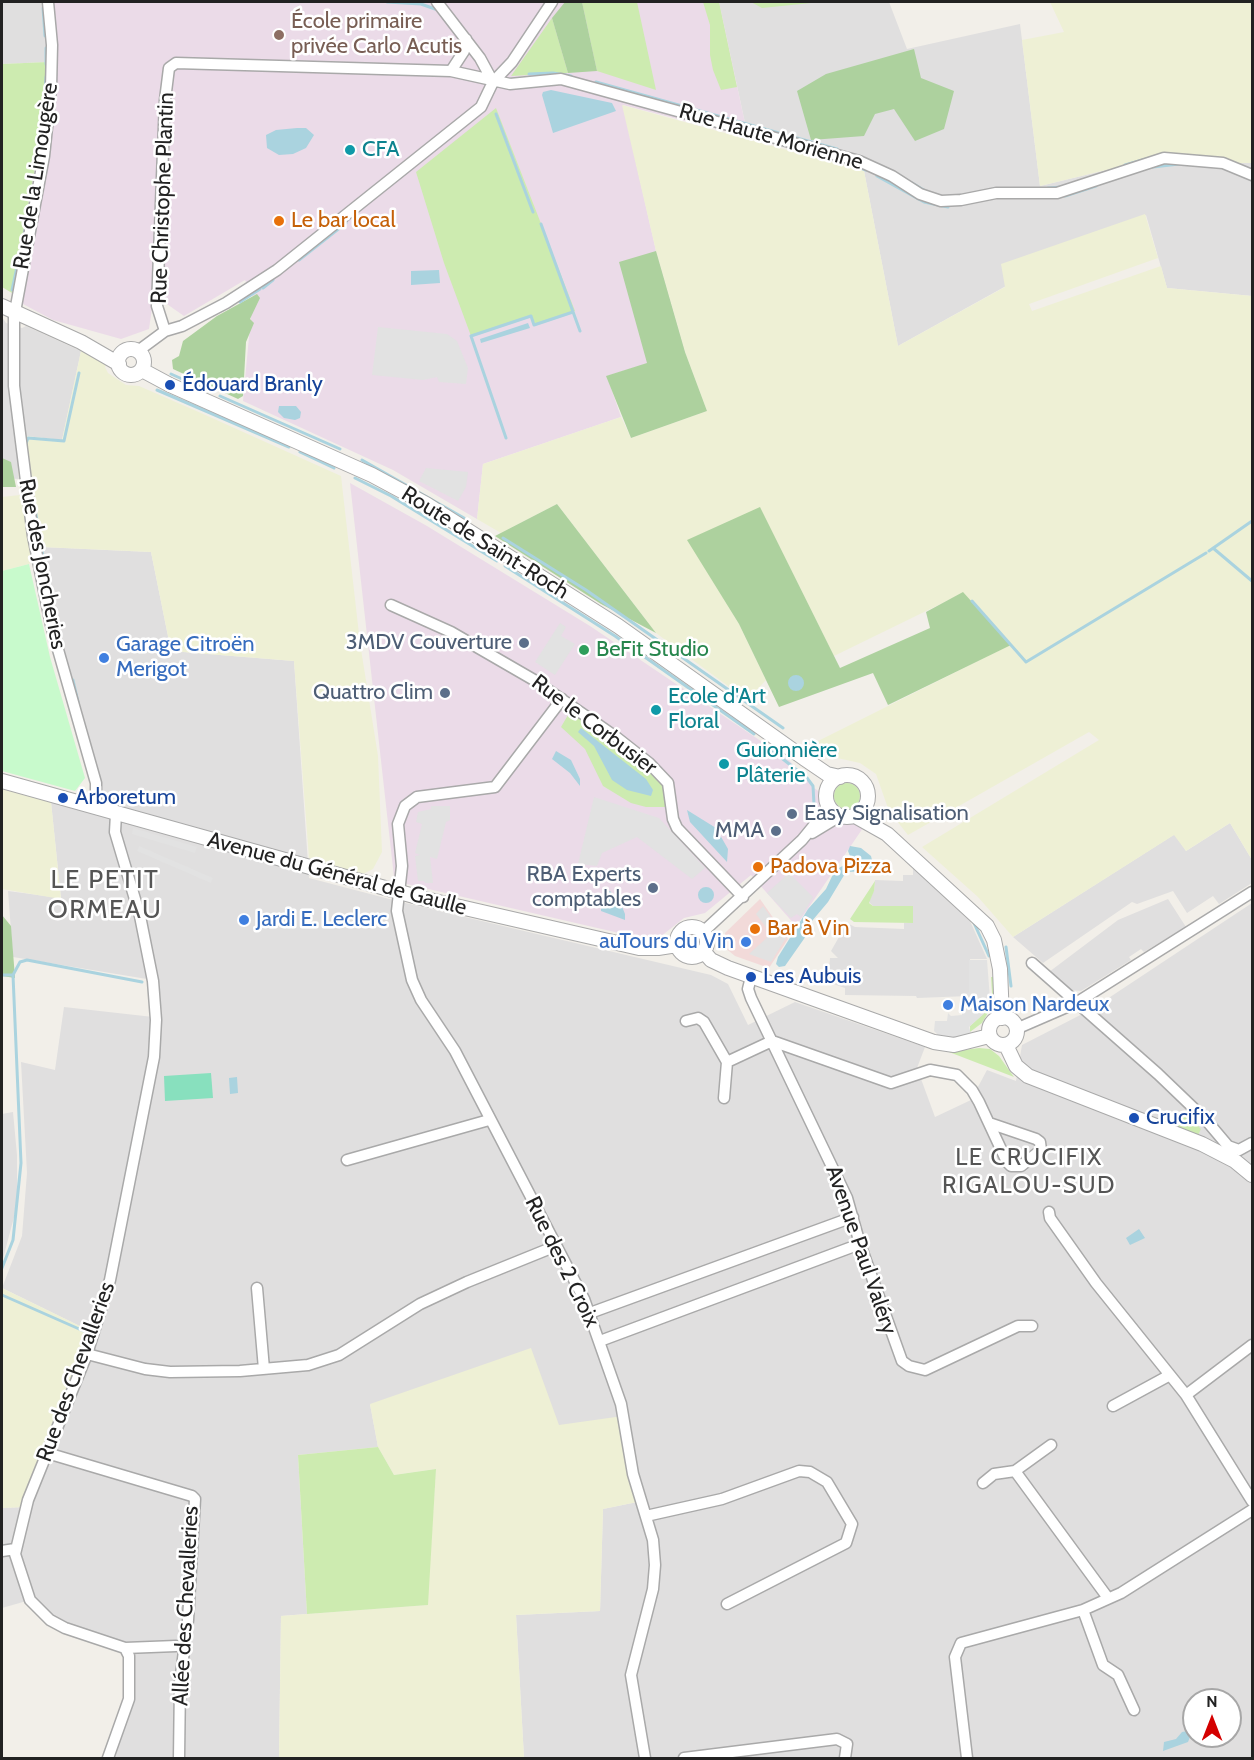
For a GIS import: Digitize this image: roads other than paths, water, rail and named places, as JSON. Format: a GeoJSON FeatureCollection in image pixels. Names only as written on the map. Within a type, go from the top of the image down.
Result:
{"type":"FeatureCollection","features":[{"type":"Feature","properties":{"kind":"street","name":"Rue de la Limougère"},"geometry":{"type":"LineString","coordinates":[[15,313],[44,156],[51,89],[52,45],[48,2]]}},
{"type":"Feature","properties":{"kind":"street"},"geometry":{"type":"LineString","coordinates":[[437,2],[480,57],[493,82]]}},
{"type":"Feature","properties":{"kind":"street"},"geometry":{"type":"LineString","coordinates":[[138,351],[148,341],[165,331],[182,326],[226,303],[277,270],[481,107],[493,82],[512,62],[552,2]]}},
{"type":"Feature","properties":{"kind":"street"},"geometry":{"type":"LineString","coordinates":[[451,71],[464,51],[466,39]]}},
{"type":"Feature","properties":{"kind":"street","name":"Rue Christophe Plantin"},"geometry":{"type":"LineString","coordinates":[[165,331],[157,306],[166,79],[169,68],[176,63],[451,71],[466,73],[493,82]]}},
{"type":"Feature","properties":{"kind":"street","name":"Rue Haute Morienne"},"geometry":{"type":"LineString","coordinates":[[493,82],[510,84],[561,78],[589,85],[859,160],[892,176],[920,194],[941,201],[961,200],[996,193],[1057,193],[1164,158],[1223,163],[1252,174]]}},
{"type":"Feature","properties":{"kind":"street"},"geometry":{"type":"LineString","coordinates":[[2,306],[120,358],[126,374],[135,375],[142,370],[144,357],[138,351],[129,350],[120,358]]}},
{"type":"Feature","properties":{"kind":"street","name":"Rue des Joncheries"},"geometry":{"type":"LineString","coordinates":[[15,313],[14,386],[33,536],[51,625],[96,783],[96,808]]}},
{"type":"Feature","properties":{"kind":"street","name":"Route de Saint-Roch"},"geometry":{"type":"LineString","coordinates":[[142,370],[170,385],[372,475],[426,504],[618,626],[827,774],[840,777]]}},
{"type":"Feature","properties":{"kind":"street","name":"Rue le Corbusier"},"geometry":{"type":"LineString","coordinates":[[391,605],[451,632],[562,699],[616,736],[659,772],[670,788],[672,812],[677,828],[743,897]]}},
{"type":"Feature","properties":{"kind":"street","name":"Rue des 2 Croix"},"geometry":{"type":"LineString","coordinates":[[562,699],[495,787],[417,797],[405,806],[398,824],[402,862],[397,911],[412,980],[421,1000],[455,1051],[590,1312],[621,1404],[633,1474],[652,1540],[655,1576],[632,1675],[645,1758]]}},
{"type":"Feature","properties":{"kind":"street","name":"Route de Saint-Roch"},"geometry":{"type":"LineString","coordinates":[[805,759],[828,789]]}},
{"type":"Feature","properties":{"kind":"street"},"geometry":{"type":"LineString","coordinates":[[834,811],[828,789],[840,777],[847,776],[860,780],[868,792],[864,810],[855,816]]}},
{"type":"Feature","properties":{"kind":"street","name":"Avenue du Général de Gaulle"},"geometry":{"type":"LineString","coordinates":[[2,781],[398,893],[639,948],[677,945]]}},
{"type":"Feature","properties":{"kind":"street"},"geometry":{"type":"LineString","coordinates":[[868,800],[887,834]]}},
{"type":"Feature","properties":{"kind":"street"},"geometry":{"type":"LineString","coordinates":[[703,932],[834,811]]}},
{"type":"Feature","properties":{"kind":"street"},"geometry":{"type":"LineString","coordinates":[[834,811],[855,816],[887,834],[987,926],[994,940],[1000,969],[1002,1018]]}},
{"type":"Feature","properties":{"kind":"street","name":"Rue des Chevalleries"},"geometry":{"type":"LineString","coordinates":[[116,814],[115,832],[140,916],[153,981],[156,1043],[110,1280],[87,1354],[28,1500],[15,1549],[16,1564],[30,1599],[50,1620],[65,1628],[124,1648]]}},
{"type":"Feature","properties":{"kind":"street"},"geometry":{"type":"LineString","coordinates":[[1016,1029],[1076,1003],[1252,892]]}},
{"type":"Feature","properties":{"kind":"street"},"geometry":{"type":"LineString","coordinates":[[687,927],[696,927],[703,932],[707,940],[704,952],[695,957],[685,956],[677,945],[678,936],[687,927]]}},
{"type":"Feature","properties":{"kind":"street"},"geometry":{"type":"LineString","coordinates":[[704,952],[711,960],[751,977],[943,1044],[967,1043],[989,1036]]}},
{"type":"Feature","properties":{"kind":"street"},"geometry":{"type":"LineString","coordinates":[[1032,963],[1158,1074],[1206,1120],[1228,1146],[1239,1150],[1252,1143]]}},
{"type":"Feature","properties":{"kind":"street","name":"Avenue Paul Valéry"},"geometry":{"type":"LineString","coordinates":[[751,977],[749,993],[848,1198],[860,1244],[896,1351],[909,1366],[925,1370],[1018,1326],[1032,1326]]}},
{"type":"Feature","properties":{"kind":"street"},"geometry":{"type":"LineString","coordinates":[[686,1021],[698,1018],[705,1022],[727,1062],[723,1098]]}},
{"type":"Feature","properties":{"kind":"street"},"geometry":{"type":"LineString","coordinates":[[1002,1018],[1009,1019],[1016,1029],[1015,1037],[1006,1045],[998,1045],[989,1036],[991,1024],[1002,1018]]}},
{"type":"Feature","properties":{"kind":"street"},"geometry":{"type":"LineString","coordinates":[[727,1062],[772,1041],[891,1083],[930,1070],[957,1075],[972,1090],[1011,1166],[1021,1166],[1041,1150],[1040,1142],[1036,1139],[990,1123]]}},
{"type":"Feature","properties":{"kind":"street"},"geometry":{"type":"LineString","coordinates":[[1006,1045],[1016,1066],[1028,1076],[1202,1144],[1235,1161],[1252,1175]]}},
{"type":"Feature","properties":{"kind":"street"},"geometry":{"type":"LineString","coordinates":[[347,1160],[489,1120]]}},
{"type":"Feature","properties":{"kind":"street"},"geometry":{"type":"LineString","coordinates":[[1049,1212],[1050,1218],[1096,1283],[1186,1395],[1252,1501]]}},
{"type":"Feature","properties":{"kind":"street"},"geometry":{"type":"LineString","coordinates":[[590,1312],[853,1217]]}},
{"type":"Feature","properties":{"kind":"street"},"geometry":{"type":"LineString","coordinates":[[600,1341],[860,1244]]}},
{"type":"Feature","properties":{"kind":"street"},"geometry":{"type":"LineString","coordinates":[[87,1354],[145,1369],[170,1372],[264,1369],[325,1361],[339,1355],[420,1304],[556,1246]]}},
{"type":"Feature","properties":{"kind":"street"},"geometry":{"type":"LineString","coordinates":[[257,1288],[264,1369]]}},
{"type":"Feature","properties":{"kind":"street"},"geometry":{"type":"LineString","coordinates":[[1186,1395],[1252,1345]]}},
{"type":"Feature","properties":{"kind":"street"},"geometry":{"type":"LineString","coordinates":[[1113,1406],[1170,1375]]}},
{"type":"Feature","properties":{"kind":"street"},"geometry":{"type":"LineString","coordinates":[[983,1482],[994,1474],[1015,1471],[1052,1445]]}},
{"type":"Feature","properties":{"kind":"street","name":"Allée des Chevalleries"},"geometry":{"type":"LineString","coordinates":[[47,1454],[195,1499],[188,1620],[180,1682],[180,1758]]}},
{"type":"Feature","properties":{"kind":"street"},"geometry":{"type":"LineString","coordinates":[[646,1516],[722,1499],[799,1471],[810,1472],[827,1482],[852,1524],[846,1543],[727,1604]]}},
{"type":"Feature","properties":{"kind":"street"},"geometry":{"type":"LineString","coordinates":[[1015,1471],[1108,1598]]}},
{"type":"Feature","properties":{"kind":"street"},"geometry":{"type":"LineString","coordinates":[[967,1758],[956,1657],[961,1643],[1083,1610],[1122,1593],[1252,1510]]}},
{"type":"Feature","properties":{"kind":"street"},"geometry":{"type":"LineString","coordinates":[[2,1551],[15,1549]]}},
{"type":"Feature","properties":{"kind":"street"},"geometry":{"type":"LineString","coordinates":[[1083,1610],[1103,1665],[1118,1675],[1134,1710]]}},
{"type":"Feature","properties":{"kind":"street"},"geometry":{"type":"LineString","coordinates":[[108,1758],[129,1699],[129,1656],[124,1648],[176,1646]]}},
{"type":"Feature","properties":{"kind":"street"},"geometry":{"type":"LineString","coordinates":[[690,1758],[837,1738],[847,1744],[845,1758]]}},
{"type":"Feature","properties":{"kind":"water"},"geometry":{"type":"Polygon","coordinates":[[[551,90],[612,103],[616,111],[553,133],[542,95],[543,92],[551,90]]]}},
{"type":"Feature","properties":{"kind":"water"},"geometry":{"type":"Polygon","coordinates":[[[306,128],[314,135],[306,148],[293,154],[279,155],[267,148],[266,135],[276,130],[306,128]]]}},
{"type":"Feature","properties":{"kind":"water"},"geometry":{"type":"Polygon","coordinates":[[[439,270],[440,283],[411,285],[411,271],[439,270]]]}},
{"type":"Feature","properties":{"kind":"water"},"geometry":{"type":"Polygon","coordinates":[[[528,323],[530,328],[481,343],[480,339],[528,323]]]}},
{"type":"Feature","properties":{"kind":"water"},"geometry":{"type":"Polygon","coordinates":[[[279,406],[296,406],[301,412],[300,418],[295,420],[284,418],[278,412],[279,406]]]}},
{"type":"Feature","properties":{"kind":"water"},"geometry":{"type":"Polygon","coordinates":[[[793,675],[799,675],[804,683],[802,689],[793,691],[788,686],[788,680],[793,675]]]}},
{"type":"Feature","properties":{"kind":"water"},"geometry":{"type":"Polygon","coordinates":[[[581,728],[646,779],[653,790],[651,796],[627,790],[612,780],[594,746],[578,732],[581,728]]]}},
{"type":"Feature","properties":{"kind":"water"},"geometry":{"type":"Polygon","coordinates":[[[556,751],[571,760],[580,779],[580,786],[570,773],[552,759],[556,751]]]}},
{"type":"Feature","properties":{"kind":"water"},"geometry":{"type":"Polygon","coordinates":[[[687,810],[716,828],[728,849],[727,862],[690,822],[687,810]]]}},
{"type":"Feature","properties":{"kind":"water"},"geometry":{"type":"Polygon","coordinates":[[[850,846],[861,848],[871,856],[874,868],[870,871],[846,872],[828,902],[812,921],[806,936],[785,966],[779,967],[776,964],[778,957],[808,909],[826,889],[835,870],[852,861],[848,851],[850,846]]]}},
{"type":"Feature","properties":{"kind":"water"},"geometry":{"type":"Polygon","coordinates":[[[706,887],[712,889],[714,895],[712,901],[706,903],[700,901],[698,895],[700,889],[706,887]]]}},
{"type":"Feature","properties":{"kind":"water"},"geometry":{"type":"Polygon","coordinates":[[[610,891],[621,904],[625,920],[601,911],[601,895],[610,891]]]}},
{"type":"Feature","properties":{"kind":"water"},"geometry":{"type":"Polygon","coordinates":[[[237,1077],[238,1093],[230,1094],[229,1078],[237,1077]]]}},
{"type":"Feature","properties":{"kind":"water"},"geometry":{"type":"Polygon","coordinates":[[[1139,1229],[1145,1238],[1130,1245],[1126,1238],[1139,1229]]]}},
{"type":"Feature","properties":{"kind":"water"},"geometry":{"type":"Polygon","coordinates":[[[1182,1732],[1182,1744],[1163,1751],[1164,1742],[1176,1739],[1182,1732]]]}},
{"type":"Feature","properties":{"kind":"waterway"},"geometry":{"type":"LineString","coordinates":[[387,2],[421,4],[435,9]]}},
{"type":"Feature","properties":{"kind":"waterway"},"geometry":{"type":"LineString","coordinates":[[43,8],[45,36]]}},
{"type":"Feature","properties":{"kind":"waterway"},"geometry":{"type":"LineString","coordinates":[[46,48],[46,64]]}},
{"type":"Feature","properties":{"kind":"waterway"},"geometry":{"type":"LineString","coordinates":[[529,74],[553,73],[571,76]]}},
{"type":"Feature","properties":{"kind":"waterway"},"geometry":{"type":"LineString","coordinates":[[43,118],[46,77]]}},
{"type":"Feature","properties":{"kind":"waterway"},"geometry":{"type":"LineString","coordinates":[[596,82],[779,133]]}},
{"type":"Feature","properties":{"kind":"waterway"},"geometry":{"type":"LineString","coordinates":[[496,114],[533,212]]}},
{"type":"Feature","properties":{"kind":"waterway"},"geometry":{"type":"LineString","coordinates":[[786,135],[837,149]]}},
{"type":"Feature","properties":{"kind":"waterway"},"geometry":{"type":"LineString","coordinates":[[38,163],[41,140]]}},
{"type":"Feature","properties":{"kind":"waterway"},"geometry":{"type":"LineString","coordinates":[[1125,165],[1153,157]]}},
{"type":"Feature","properties":{"kind":"waterway"},"geometry":{"type":"LineString","coordinates":[[850,164],[866,170]]}},
{"type":"Feature","properties":{"kind":"waterway"},"geometry":{"type":"LineString","coordinates":[[1153,167],[1179,164]]}},
{"type":"Feature","properties":{"kind":"waterway"},"geometry":{"type":"LineString","coordinates":[[877,176],[924,202],[948,207]]}},
{"type":"Feature","properties":{"kind":"waterway"},"geometry":{"type":"LineString","coordinates":[[912,183],[927,192]]}},
{"type":"Feature","properties":{"kind":"waterway"},"geometry":{"type":"LineString","coordinates":[[1065,196],[1096,186]]}},
{"type":"Feature","properties":{"kind":"waterway"},"geometry":{"type":"LineString","coordinates":[[1048,188],[1062,187]]}},
{"type":"Feature","properties":{"kind":"waterway"},"geometry":{"type":"LineString","coordinates":[[299,260],[346,223]]}},
{"type":"Feature","properties":{"kind":"waterway"},"geometry":{"type":"LineString","coordinates":[[541,224],[580,331]]}},
{"type":"Feature","properties":{"kind":"waterway"},"geometry":{"type":"LineString","coordinates":[[12,290],[25,230]]}},
{"type":"Feature","properties":{"kind":"waterway"},"geometry":{"type":"LineString","coordinates":[[263,288],[273,280]]}},
{"type":"Feature","properties":{"kind":"waterway"},"geometry":{"type":"LineString","coordinates":[[240,302],[260,289]]}},
{"type":"Feature","properties":{"kind":"waterway"},"geometry":{"type":"LineString","coordinates":[[506,438],[471,336],[531,316],[534,325],[573,312]]}},
{"type":"Feature","properties":{"kind":"waterway"},"geometry":{"type":"LineString","coordinates":[[25,446],[28,438],[64,441],[79,373]]}},
{"type":"Feature","properties":{"kind":"waterway"},"geometry":{"type":"LineString","coordinates":[[171,374],[209,391]]}},
{"type":"Feature","properties":{"kind":"waterway"},"geometry":{"type":"LineString","coordinates":[[157,390],[289,447]]}},
{"type":"Feature","properties":{"kind":"waterway"},"geometry":{"type":"LineString","coordinates":[[220,396],[340,449]]}},
{"type":"Feature","properties":{"kind":"waterway"},"geometry":{"type":"LineString","coordinates":[[300,452],[334,468]]}},
{"type":"Feature","properties":{"kind":"waterway"},"geometry":{"type":"LineString","coordinates":[[362,460],[464,518]]}},
{"type":"Feature","properties":{"kind":"waterway"},"geometry":{"type":"LineString","coordinates":[[355,478],[391,496],[497,561]]}},
{"type":"Feature","properties":{"kind":"waterway"},"geometry":{"type":"LineString","coordinates":[[34,503],[44,562]]}},
{"type":"Feature","properties":{"kind":"waterway"},"geometry":{"type":"LineString","coordinates":[[1209,551],[1252,521]]}},
{"type":"Feature","properties":{"kind":"waterway"},"geometry":{"type":"LineString","coordinates":[[503,538],[586,590],[783,728]]}},
{"type":"Feature","properties":{"kind":"waterway"},"geometry":{"type":"LineString","coordinates":[[1213,548],[1252,581]]}},
{"type":"Feature","properties":{"kind":"waterway"},"geometry":{"type":"LineString","coordinates":[[972,601],[1026,662],[1206,553]]}},
{"type":"Feature","properties":{"kind":"waterway"},"geometry":{"type":"LineString","coordinates":[[505,566],[615,636],[754,734]]}},
{"type":"Feature","properties":{"kind":"waterway"},"geometry":{"type":"LineString","coordinates":[[73,680],[78,702]]}},
{"type":"Feature","properties":{"kind":"waterway"},"geometry":{"type":"LineString","coordinates":[[765,745],[807,778],[813,786],[814,804]]}},
{"type":"Feature","properties":{"kind":"waterway"},"geometry":{"type":"LineString","coordinates":[[974,923],[989,956]]}},
{"type":"Feature","properties":{"kind":"waterway"},"geometry":{"type":"LineString","coordinates":[[1006,947],[1011,986]]}},
{"type":"Feature","properties":{"kind":"waterway"},"geometry":{"type":"LineString","coordinates":[[13,975],[20,962],[27,960],[142,982]]}},
{"type":"Feature","properties":{"kind":"waterway"},"geometry":{"type":"LineString","coordinates":[[2,975],[13,975],[21,1163],[13,1240],[2,1268]]}},
{"type":"Feature","properties":{"kind":"waterway"},"geometry":{"type":"LineString","coordinates":[[2,1295],[86,1332]]}},
{"type":"Feature","properties":{"kind":"place","name":"École primaire privée Carlo Acutis"},"geometry":{"type":"Point","coordinates":[279,35]}},
{"type":"Feature","properties":{"kind":"place","name":"CFA"},"geometry":{"type":"Point","coordinates":[350,150]}},
{"type":"Feature","properties":{"kind":"place","name":"Le bar local"},"geometry":{"type":"Point","coordinates":[279,221]}},
{"type":"Feature","properties":{"kind":"place","name":"Édouard Branly"},"geometry":{"type":"Point","coordinates":[170,385]}},
{"type":"Feature","properties":{"kind":"place","name":"3MDV Couverture"},"geometry":{"type":"Point","coordinates":[524,643]}},
{"type":"Feature","properties":{"kind":"place","name":"BeFit Studio"},"geometry":{"type":"Point","coordinates":[584,650]}},
{"type":"Feature","properties":{"kind":"place","name":"Garage Citroën Merigot"},"geometry":{"type":"Point","coordinates":[104,658]}},
{"type":"Feature","properties":{"kind":"place","name":"Quattro Clim"},"geometry":{"type":"Point","coordinates":[445,693]}},
{"type":"Feature","properties":{"kind":"place","name":"Ecole d'Art Floral"},"geometry":{"type":"Point","coordinates":[656,710]}},
{"type":"Feature","properties":{"kind":"place","name":"Guionnière Plâterie"},"geometry":{"type":"Point","coordinates":[724,764]}},
{"type":"Feature","properties":{"kind":"place","name":"Arboretum"},"geometry":{"type":"Point","coordinates":[63,798]}},
{"type":"Feature","properties":{"kind":"place","name":"Easy Signalisation"},"geometry":{"type":"Point","coordinates":[792,814]}},
{"type":"Feature","properties":{"kind":"place","name":"MMA"},"geometry":{"type":"Point","coordinates":[776,831]}},
{"type":"Feature","properties":{"kind":"place","name":"Padova Pizza"},"geometry":{"type":"Point","coordinates":[758,867]}},
{"type":"Feature","properties":{"kind":"place","name":"RBA Experts comptables"},"geometry":{"type":"Point","coordinates":[653,888]}},
{"type":"Feature","properties":{"kind":"place","name":"Jardi E. Leclerc"},"geometry":{"type":"Point","coordinates":[244,920]}},
{"type":"Feature","properties":{"kind":"place","name":"Bar à Vin"},"geometry":{"type":"Point","coordinates":[755,929]}},
{"type":"Feature","properties":{"kind":"place","name":"auTours du Vin"},"geometry":{"type":"Point","coordinates":[746,942]}},
{"type":"Feature","properties":{"kind":"place","name":"Les Aubuis"},"geometry":{"type":"Point","coordinates":[751,977]}},
{"type":"Feature","properties":{"kind":"place","name":"Maison Nardeux"},"geometry":{"type":"Point","coordinates":[948,1005]}},
{"type":"Feature","properties":{"kind":"place","name":"Crucifix"},"geometry":{"type":"Point","coordinates":[1134,1118]}},
{"type":"Feature","properties":{"kind":"district","name":"LE PETIT ORMEAU"},"geometry":{"type":"Point","coordinates":[105,895]}},
{"type":"Feature","properties":{"kind":"district","name":"LE CRUCIFIX RIGALOU-SUD"},"geometry":{"type":"Point","coordinates":[1029,1172]}}]}
